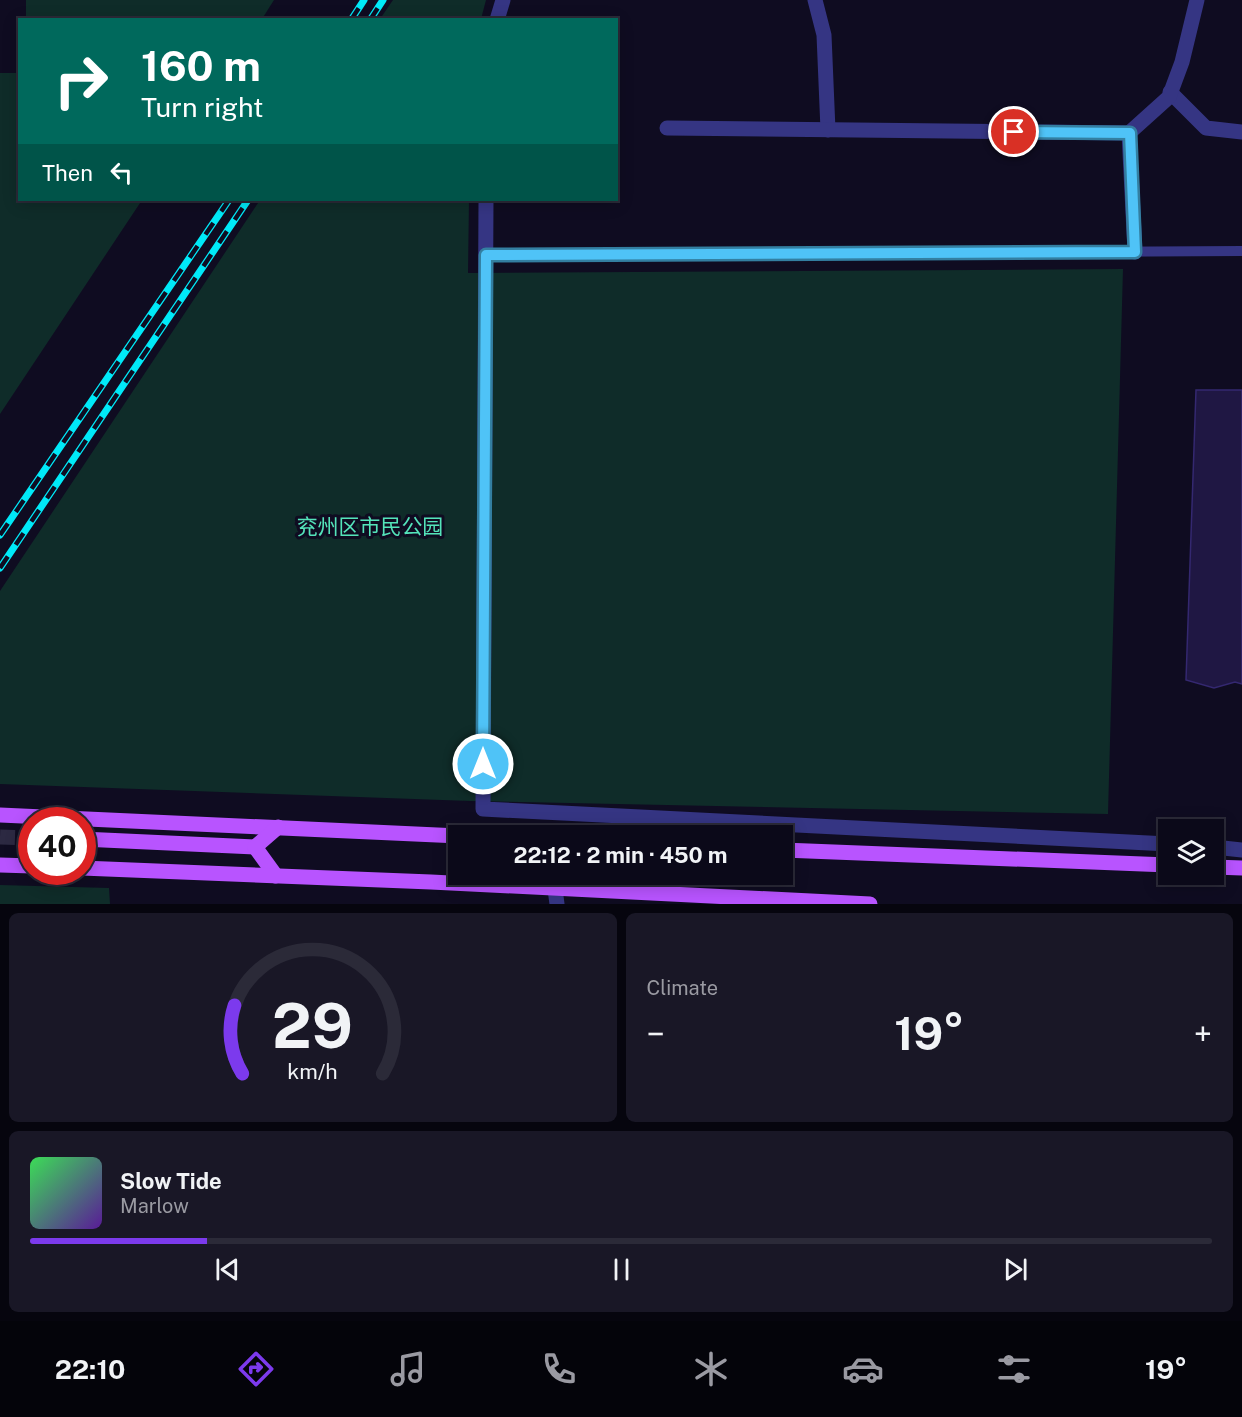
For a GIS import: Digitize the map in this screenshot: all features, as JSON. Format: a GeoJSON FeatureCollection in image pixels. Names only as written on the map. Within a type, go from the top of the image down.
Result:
{"type":"FeatureCollection","features":[{"type":"Feature","properties":{"kind":"main road"},"geometry":{"type":"LineString","coordinates":[[0,815],[448,836]]}},
{"type":"Feature","properties":{"kind":"main road"},"geometry":{"type":"LineString","coordinates":[[96,840],[255,847],[278,827]]}},
{"type":"Feature","properties":{"kind":"main road"},"geometry":{"type":"LineString","coordinates":[[255,847],[276,876]]}},
{"type":"Feature","properties":{"kind":"main road"},"geometry":{"type":"LineString","coordinates":[[793,850],[1158,865]]}},
{"type":"Feature","properties":{"kind":"main road"},"geometry":{"type":"LineString","coordinates":[[0,865],[18,866]]}},
{"type":"Feature","properties":{"kind":"main road"},"geometry":{"type":"LineString","coordinates":[[1224,867],[1242,868]]}},
{"type":"Feature","properties":{"kind":"main road"},"geometry":{"type":"LineString","coordinates":[[96,869],[431,882],[556,896],[870,904]]}},
{"type":"Feature","properties":{"kind":"street"},"geometry":{"type":"LineString","coordinates":[[498,18],[503,0]]}},
{"type":"Feature","properties":{"kind":"street"},"geometry":{"type":"LineString","coordinates":[[815,0],[824,35],[828,130]]}},
{"type":"Feature","properties":{"kind":"street"},"geometry":{"type":"LineString","coordinates":[[667,128],[1130,133],[1169,97],[1182,62],[1197,0]]}},
{"type":"Feature","properties":{"kind":"street"},"geometry":{"type":"LineString","coordinates":[[1170,92],[1206,128],[1242,132]]}},
{"type":"Feature","properties":{"kind":"street"},"geometry":{"type":"LineString","coordinates":[[1130,133],[1135,252]]}},
{"type":"Feature","properties":{"kind":"street"},"geometry":{"type":"LineString","coordinates":[[486,201],[483,809],[1158,843]]}},
{"type":"Feature","properties":{"kind":"street"},"geometry":{"type":"LineString","coordinates":[[1224,848],[1242,849]]}},
{"type":"Feature","properties":{"kind":"lane"},"geometry":{"type":"LineString","coordinates":[[486,255],[1242,251]]}},
{"type":"Feature","properties":{"kind":"green space"},"geometry":{"type":"Polygon","coordinates":[[[26,0],[274,0],[263,18],[26,18],[26,0]]]}},
{"type":"Feature","properties":{"kind":"green space"},"geometry":{"type":"Polygon","coordinates":[[[393,0],[486,0],[481,18],[381,18],[393,0]]]}},
{"type":"Feature","properties":{"kind":"green space"},"geometry":{"type":"Polygon","coordinates":[[[0,73],[18,73],[18,201],[141,201],[0,414],[0,73]]]}},
{"type":"Feature","properties":{"kind":"green space","name":"兖州区市民公园"},"geometry":{"type":"Polygon","coordinates":[[[259,201],[469,201],[468,273],[1123,269],[1108,814],[470,801],[0,784],[0,591],[259,201]]]}},
{"type":"Feature","properties":{"kind":"green space"},"geometry":{"type":"Polygon","coordinates":[[[0,885],[109,888],[110,904],[0,904],[0,885]]]}},
{"type":"Feature","properties":{"kind":"building"},"geometry":{"type":"Polygon","coordinates":[[[1196,390],[1242,390],[1242,684],[1235,682],[1214,688],[1186,680],[1196,390]]]}},
{"type":"Feature","properties":{"kind":"tunnel"},"geometry":{"type":"LineString","coordinates":[[0,837],[18,838]]}},
{"type":"Feature","properties":{"kind":"railway"},"geometry":{"type":"LineString","coordinates":[[352,18],[364,0]]}},
{"type":"Feature","properties":{"kind":"railway"},"geometry":{"type":"LineString","coordinates":[[371,18],[383,0]]}},
{"type":"Feature","properties":{"kind":"railway"},"geometry":{"type":"LineString","coordinates":[[0,535],[228,201]]}},
{"type":"Feature","properties":{"kind":"railway"},"geometry":{"type":"LineString","coordinates":[[0,568],[247,201]]}},
{"type":"Feature","properties":{"kind":"route"},"geometry":{"type":"LineString","coordinates":[[483,764],[486,255],[1135,252],[1130,133],[1014,132]]}}]}
